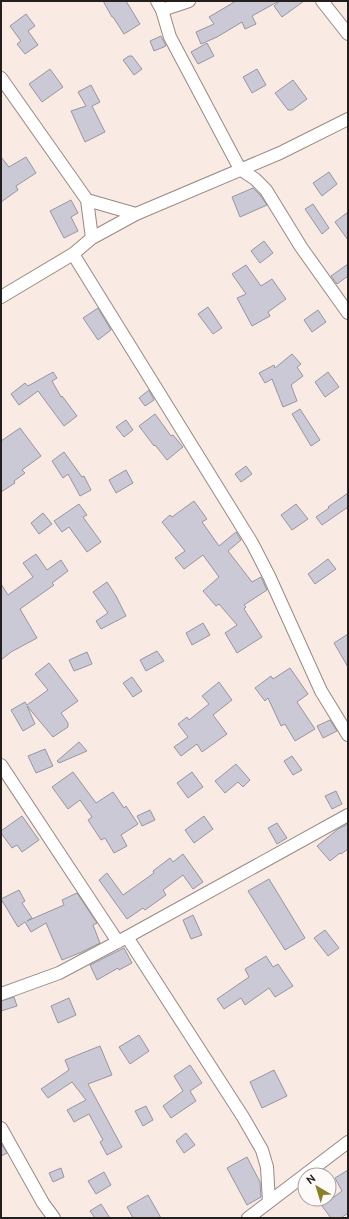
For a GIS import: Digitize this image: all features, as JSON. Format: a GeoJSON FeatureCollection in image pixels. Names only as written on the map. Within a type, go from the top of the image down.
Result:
{"type":"FeatureCollection","features":[{"type":"Feature","properties":{"kind":"street"},"geometry":{"type":"LineString","coordinates":[[189,1],[160,6],[170,37],[240,169],[255,179],[266,190],[301,247],[348,313]]}},
{"type":"Feature","properties":{"kind":"street"},"geometry":{"type":"LineString","coordinates":[[322,1],[348,34]]}},
{"type":"Feature","properties":{"kind":"street"},"geometry":{"type":"LineString","coordinates":[[1,78],[87,200],[92,238]]}},
{"type":"Feature","properties":{"kind":"street"},"geometry":{"type":"LineString","coordinates":[[1,297],[73,254],[92,238],[136,214],[280,153],[348,120]]}},
{"type":"Feature","properties":{"kind":"street"},"geometry":{"type":"LineString","coordinates":[[87,200],[136,214]]}},
{"type":"Feature","properties":{"kind":"street"},"geometry":{"type":"LineString","coordinates":[[73,254],[252,542],[321,691],[348,735]]}},
{"type":"Feature","properties":{"kind":"street"},"geometry":{"type":"LineString","coordinates":[[1,765],[243,1117],[262,1150],[267,1167],[269,1202]]}},
{"type":"Feature","properties":{"kind":"street"},"geometry":{"type":"LineString","coordinates":[[1,994],[59,973],[122,940],[348,815]]}},
{"type":"Feature","properties":{"kind":"street"},"geometry":{"type":"LineString","coordinates":[[1,1128],[43,1203],[54,1218]]}},
{"type":"Feature","properties":{"kind":"street"},"geometry":{"type":"LineString","coordinates":[[253,1217],[269,1202],[348,1142]]}},
{"type":"Feature","properties":{"kind":"building"},"geometry":{"type":"Polygon","coordinates":[[[103,1],[126,1],[140,24],[124,34],[103,1]]]}},
{"type":"Feature","properties":{"kind":"building"},"geometry":{"type":"Polygon","coordinates":[[[236,1],[279,1],[252,16],[256,24],[245,29],[242,22],[217,37],[201,44],[196,32],[214,24],[209,17],[236,1]]]}},
{"type":"Feature","properties":{"kind":"building"},"geometry":{"type":"Polygon","coordinates":[[[280,1],[304,1],[282,17],[274,6],[280,1]]]}},
{"type":"Feature","properties":{"kind":"building"},"geometry":{"type":"Polygon","coordinates":[[[26,14],[35,26],[28,31],[38,45],[25,54],[17,44],[21,41],[10,26],[26,14]]]}},
{"type":"Feature","properties":{"kind":"building"},"geometry":{"type":"Polygon","coordinates":[[[161,36],[166,46],[154,51],[150,41],[161,36]]]}},
{"type":"Feature","properties":{"kind":"building"},"geometry":{"type":"Polygon","coordinates":[[[207,43],[214,56],[198,64],[191,52],[207,43]]]}},
{"type":"Feature","properties":{"kind":"building"},"geometry":{"type":"Polygon","coordinates":[[[129,56],[132,56],[142,69],[134,75],[123,60],[129,56]]]}},
{"type":"Feature","properties":{"kind":"building"},"geometry":{"type":"Polygon","coordinates":[[[50,69],[63,87],[42,102],[29,84],[50,69]]]}},
{"type":"Feature","properties":{"kind":"building"},"geometry":{"type":"Polygon","coordinates":[[[257,69],[266,85],[252,93],[243,77],[257,69]]]}},
{"type":"Feature","properties":{"kind":"building"},"geometry":{"type":"Polygon","coordinates":[[[293,80],[307,99],[292,110],[288,110],[275,93],[293,80]]]}},
{"type":"Feature","properties":{"kind":"building"},"geometry":{"type":"Polygon","coordinates":[[[91,85],[100,102],[92,106],[105,132],[85,142],[71,111],[86,106],[78,92],[91,85]]]}},
{"type":"Feature","properties":{"kind":"building"},"geometry":{"type":"Polygon","coordinates":[[[1,157],[9,167],[26,157],[36,173],[16,186],[18,190],[1,202],[1,157]]]}},
{"type":"Feature","properties":{"kind":"building"},"geometry":{"type":"Polygon","coordinates":[[[329,172],[337,184],[322,196],[313,183],[329,172]]]}},
{"type":"Feature","properties":{"kind":"building"},"geometry":{"type":"Polygon","coordinates":[[[253,188],[267,205],[240,217],[232,197],[253,188]]]}},
{"type":"Feature","properties":{"kind":"building"},"geometry":{"type":"Polygon","coordinates":[[[71,200],[78,213],[71,217],[78,231],[64,238],[50,211],[71,200]]]}},
{"type":"Feature","properties":{"kind":"building"},"geometry":{"type":"Polygon","coordinates":[[[313,204],[329,228],[322,234],[305,209],[313,204]]]}},
{"type":"Feature","properties":{"kind":"building"},"geometry":{"type":"Polygon","coordinates":[[[348,212],[348,240],[335,222],[348,212]]]}},
{"type":"Feature","properties":{"kind":"building"},"geometry":{"type":"Polygon","coordinates":[[[264,241],[273,253],[260,263],[251,251],[264,241]]]}},
{"type":"Feature","properties":{"kind":"building"},"geometry":{"type":"Polygon","coordinates":[[[348,264],[348,276],[337,284],[331,276],[348,264]]]}},
{"type":"Feature","properties":{"kind":"building"},"geometry":{"type":"Polygon","coordinates":[[[246,265],[261,286],[272,279],[286,299],[268,312],[270,316],[252,326],[237,298],[246,294],[232,274],[246,265]]]}},
{"type":"Feature","properties":{"kind":"building"},"geometry":{"type":"Polygon","coordinates":[[[208,307],[222,328],[213,334],[198,314],[208,307]]]}},
{"type":"Feature","properties":{"kind":"building"},"geometry":{"type":"Polygon","coordinates":[[[98,308],[111,330],[98,340],[83,318],[98,308]]]}},
{"type":"Feature","properties":{"kind":"building"},"geometry":{"type":"Polygon","coordinates":[[[318,310],[326,322],[312,332],[304,320],[318,310]]]}},
{"type":"Feature","properties":{"kind":"building"},"geometry":{"type":"Polygon","coordinates":[[[292,354],[301,364],[297,367],[303,376],[291,385],[297,401],[283,407],[272,379],[265,383],[259,373],[274,365],[275,368],[292,354]]]}},
{"type":"Feature","properties":{"kind":"building"},"geometry":{"type":"Polygon","coordinates":[[[53,372],[57,378],[52,381],[61,397],[62,396],[77,416],[64,426],[38,391],[19,405],[11,394],[25,383],[28,386],[53,372]]]}},
{"type":"Feature","properties":{"kind":"building"},"geometry":{"type":"Polygon","coordinates":[[[328,372],[339,387],[325,397],[315,382],[328,372]]]}},
{"type":"Feature","properties":{"kind":"building"},"geometry":{"type":"Polygon","coordinates":[[[149,390],[154,400],[145,406],[139,398],[149,390]]]}},
{"type":"Feature","properties":{"kind":"building"},"geometry":{"type":"Polygon","coordinates":[[[300,409],[320,440],[311,446],[292,414],[300,409]]]}},
{"type":"Feature","properties":{"kind":"building"},"geometry":{"type":"Polygon","coordinates":[[[155,414],[171,436],[173,435],[183,447],[167,460],[139,426],[155,414]]]}},
{"type":"Feature","properties":{"kind":"building"},"geometry":{"type":"Polygon","coordinates":[[[126,420],[133,430],[124,437],[116,427],[126,420]]]}},
{"type":"Feature","properties":{"kind":"building"},"geometry":{"type":"Polygon","coordinates":[[[20,428],[41,456],[22,470],[25,473],[14,481],[15,483],[1,492],[1,441],[20,428]]]}},
{"type":"Feature","properties":{"kind":"building"},"geometry":{"type":"Polygon","coordinates":[[[64,452],[82,477],[84,476],[91,490],[80,496],[68,474],[63,478],[52,461],[64,452]]]}},
{"type":"Feature","properties":{"kind":"building"},"geometry":{"type":"Polygon","coordinates":[[[246,466],[252,474],[241,482],[235,474],[246,466]]]}},
{"type":"Feature","properties":{"kind":"building"},"geometry":{"type":"Polygon","coordinates":[[[126,470],[133,483],[116,493],[109,480],[126,470]]]}},
{"type":"Feature","properties":{"kind":"building"},"geometry":{"type":"Polygon","coordinates":[[[348,493],[348,507],[322,525],[316,517],[348,493]]]}},
{"type":"Feature","properties":{"kind":"building"},"geometry":{"type":"Polygon","coordinates":[[[194,501],[207,519],[202,522],[219,546],[236,532],[241,540],[228,551],[252,582],[261,577],[267,590],[244,605],[246,607],[244,609],[262,637],[237,653],[225,633],[237,625],[219,604],[216,606],[203,591],[219,577],[203,555],[184,569],[175,558],[185,551],[162,522],[170,515],[172,517],[194,501]]]}},
{"type":"Feature","properties":{"kind":"building"},"geometry":{"type":"Polygon","coordinates":[[[79,504],[87,515],[83,517],[101,542],[87,552],[69,527],[62,532],[54,521],[79,504]]]}},
{"type":"Feature","properties":{"kind":"building"},"geometry":{"type":"Polygon","coordinates":[[[296,504],[308,519],[292,530],[281,515],[296,504]]]}},
{"type":"Feature","properties":{"kind":"building"},"geometry":{"type":"Polygon","coordinates":[[[43,513],[52,524],[39,534],[31,523],[43,513]]]}},
{"type":"Feature","properties":{"kind":"building"},"geometry":{"type":"Polygon","coordinates":[[[36,554],[47,570],[61,560],[68,571],[52,583],[54,585],[20,609],[37,638],[11,652],[1,660],[1,584],[8,595],[33,577],[23,563],[36,554]]]}},
{"type":"Feature","properties":{"kind":"building"},"geometry":{"type":"Polygon","coordinates":[[[328,559],[336,569],[315,584],[308,574],[328,559]]]}},
{"type":"Feature","properties":{"kind":"building"},"geometry":{"type":"Polygon","coordinates":[[[107,582],[126,616],[101,629],[96,621],[108,613],[93,592],[107,582]]]}},
{"type":"Feature","properties":{"kind":"building"},"geometry":{"type":"Polygon","coordinates":[[[203,623],[210,635],[192,645],[186,633],[203,623]]]}},
{"type":"Feature","properties":{"kind":"building"},"geometry":{"type":"Polygon","coordinates":[[[348,634],[348,667],[334,643],[348,634]]]}},
{"type":"Feature","properties":{"kind":"building"},"geometry":{"type":"Polygon","coordinates":[[[157,651],[164,661],[146,671],[140,660],[157,651]]]}},
{"type":"Feature","properties":{"kind":"building"},"geometry":{"type":"Polygon","coordinates":[[[87,652],[92,664],[74,671],[69,660],[87,652]]]}},
{"type":"Feature","properties":{"kind":"building"},"geometry":{"type":"Polygon","coordinates":[[[49,663],[78,701],[61,713],[68,723],[68,727],[53,737],[27,706],[35,724],[23,731],[11,710],[25,702],[27,705],[48,690],[35,674],[49,663]]]}},
{"type":"Feature","properties":{"kind":"building"},"geometry":{"type":"Polygon","coordinates":[[[290,668],[308,694],[297,702],[315,729],[295,741],[285,724],[281,726],[268,698],[265,701],[255,688],[271,676],[273,679],[290,668]]]}},
{"type":"Feature","properties":{"kind":"building"},"geometry":{"type":"Polygon","coordinates":[[[132,677],[142,691],[133,697],[123,683],[132,677]]]}},
{"type":"Feature","properties":{"kind":"building"},"geometry":{"type":"Polygon","coordinates":[[[219,682],[232,700],[213,715],[227,734],[202,752],[197,744],[181,756],[174,747],[188,737],[178,724],[187,717],[189,720],[209,704],[202,696],[219,682]]]}},
{"type":"Feature","properties":{"kind":"building"},"geometry":{"type":"Polygon","coordinates":[[[330,720],[337,731],[323,738],[317,726],[330,720]]]}},
{"type":"Feature","properties":{"kind":"building"},"geometry":{"type":"Polygon","coordinates":[[[79,742],[87,751],[59,763],[57,761],[79,742]]]}},
{"type":"Feature","properties":{"kind":"building"},"geometry":{"type":"Polygon","coordinates":[[[45,749],[53,766],[36,773],[28,756],[45,749]]]}},
{"type":"Feature","properties":{"kind":"building"},"geometry":{"type":"Polygon","coordinates":[[[292,756],[302,770],[293,775],[284,761],[292,756]]]}},
{"type":"Feature","properties":{"kind":"building"},"geometry":{"type":"Polygon","coordinates":[[[236,764],[250,780],[243,787],[238,782],[225,793],[215,781],[236,764]]]}},
{"type":"Feature","properties":{"kind":"building"},"geometry":{"type":"Polygon","coordinates":[[[73,772],[96,803],[113,792],[124,808],[126,806],[138,824],[121,835],[127,846],[114,853],[105,838],[101,840],[88,820],[92,817],[80,800],[68,809],[52,787],[73,772]]]}},
{"type":"Feature","properties":{"kind":"building"},"geometry":{"type":"Polygon","coordinates":[[[192,772],[203,787],[188,798],[177,783],[192,772]]]}},
{"type":"Feature","properties":{"kind":"building"},"geometry":{"type":"Polygon","coordinates":[[[336,791],[342,804],[332,809],[325,796],[336,791]]]}},
{"type":"Feature","properties":{"kind":"building"},"geometry":{"type":"Polygon","coordinates":[[[150,810],[155,820],[142,826],[137,816],[150,810]]]}},
{"type":"Feature","properties":{"kind":"building"},"geometry":{"type":"Polygon","coordinates":[[[22,816],[39,840],[22,852],[17,845],[12,848],[1,831],[22,816]]]}},
{"type":"Feature","properties":{"kind":"building"},"geometry":{"type":"Polygon","coordinates":[[[204,816],[213,829],[194,843],[185,830],[204,816]]]}},
{"type":"Feature","properties":{"kind":"building"},"geometry":{"type":"Polygon","coordinates":[[[277,823],[287,838],[277,844],[268,828],[277,823]]]}},
{"type":"Feature","properties":{"kind":"building"},"geometry":{"type":"Polygon","coordinates":[[[348,824],[348,849],[330,861],[317,846],[338,829],[348,824]]]}},
{"type":"Feature","properties":{"kind":"building"},"geometry":{"type":"Polygon","coordinates":[[[183,854],[203,882],[193,889],[183,875],[163,890],[166,895],[145,910],[143,908],[127,919],[99,880],[107,873],[123,895],[154,873],[153,871],[170,858],[173,862],[183,854]]]}},
{"type":"Feature","properties":{"kind":"building"},"geometry":{"type":"Polygon","coordinates":[[[269,879],[305,938],[285,950],[248,891],[269,879]]]}},
{"type":"Feature","properties":{"kind":"building"},"geometry":{"type":"Polygon","coordinates":[[[19,890],[25,901],[22,903],[32,918],[27,921],[64,905],[62,900],[77,893],[97,923],[93,925],[100,943],[62,960],[46,923],[31,932],[25,922],[18,927],[1,899],[19,890]]]}},
{"type":"Feature","properties":{"kind":"building"},"geometry":{"type":"Polygon","coordinates":[[[193,915],[202,935],[191,939],[183,920],[193,915]]]}},
{"type":"Feature","properties":{"kind":"building"},"geometry":{"type":"Polygon","coordinates":[[[325,930],[339,948],[328,956],[314,938],[325,930]]]}},
{"type":"Feature","properties":{"kind":"building"},"geometry":{"type":"Polygon","coordinates":[[[124,948],[132,963],[119,970],[118,968],[97,980],[90,965],[124,948]]]}},
{"type":"Feature","properties":{"kind":"building"},"geometry":{"type":"Polygon","coordinates":[[[266,956],[273,967],[278,964],[293,986],[275,997],[269,988],[245,1005],[241,998],[224,1009],[217,999],[249,977],[245,969],[266,956]]]}},
{"type":"Feature","properties":{"kind":"building"},"geometry":{"type":"Polygon","coordinates":[[[14,997],[17,1006],[1,1011],[1,1001],[14,997]]]}},
{"type":"Feature","properties":{"kind":"building"},"geometry":{"type":"Polygon","coordinates":[[[69,998],[76,1015],[58,1023],[51,1006],[69,998]]]}},
{"type":"Feature","properties":{"kind":"building"},"geometry":{"type":"Polygon","coordinates":[[[139,1035],[149,1051],[130,1064],[119,1047],[139,1035]]]}},
{"type":"Feature","properties":{"kind":"building"},"geometry":{"type":"Polygon","coordinates":[[[100,1046],[112,1075],[88,1084],[122,1147],[107,1155],[100,1142],[103,1140],[89,1114],[74,1122],[67,1110],[86,1100],[72,1082],[48,1098],[41,1089],[69,1070],[65,1060],[100,1046]]]}},
{"type":"Feature","properties":{"kind":"building"},"geometry":{"type":"Polygon","coordinates":[[[190,1065],[202,1083],[190,1091],[196,1101],[171,1118],[163,1106],[183,1091],[174,1076],[190,1065]]]}},
{"type":"Feature","properties":{"kind":"building"},"geometry":{"type":"Polygon","coordinates":[[[274,1070],[287,1096],[262,1108],[250,1082],[274,1070]]]}},
{"type":"Feature","properties":{"kind":"building"},"geometry":{"type":"Polygon","coordinates":[[[146,1106],[153,1120],[143,1126],[135,1111],[146,1106]]]}},
{"type":"Feature","properties":{"kind":"building"},"geometry":{"type":"Polygon","coordinates":[[[186,1133],[195,1145],[184,1153],[176,1141],[186,1133]]]}},
{"type":"Feature","properties":{"kind":"building"},"geometry":{"type":"Polygon","coordinates":[[[1,1143],[7,1153],[1,1156],[1,1143]]]}},
{"type":"Feature","properties":{"kind":"building"},"geometry":{"type":"Polygon","coordinates":[[[247,1157],[260,1182],[261,1197],[247,1205],[227,1168],[247,1157]]]}},
{"type":"Feature","properties":{"kind":"building"},"geometry":{"type":"Polygon","coordinates":[[[61,1168],[64,1177],[53,1182],[49,1173],[61,1168]]]}},
{"type":"Feature","properties":{"kind":"building"},"geometry":{"type":"Polygon","coordinates":[[[348,1170],[348,1213],[341,1218],[331,1218],[323,1207],[337,1207],[337,1195],[342,1191],[337,1182],[337,1177],[348,1170]]]}},
{"type":"Feature","properties":{"kind":"building"},"geometry":{"type":"Polygon","coordinates":[[[104,1172],[111,1185],[96,1194],[88,1181],[104,1172]]]}},
{"type":"Feature","properties":{"kind":"building"},"geometry":{"type":"Polygon","coordinates":[[[148,1195],[161,1218],[133,1218],[127,1207],[148,1195]]]}},
{"type":"Feature","properties":{"kind":"building"},"geometry":{"type":"Polygon","coordinates":[[[101,1204],[110,1218],[95,1218],[90,1211],[101,1204]]]}}]}
